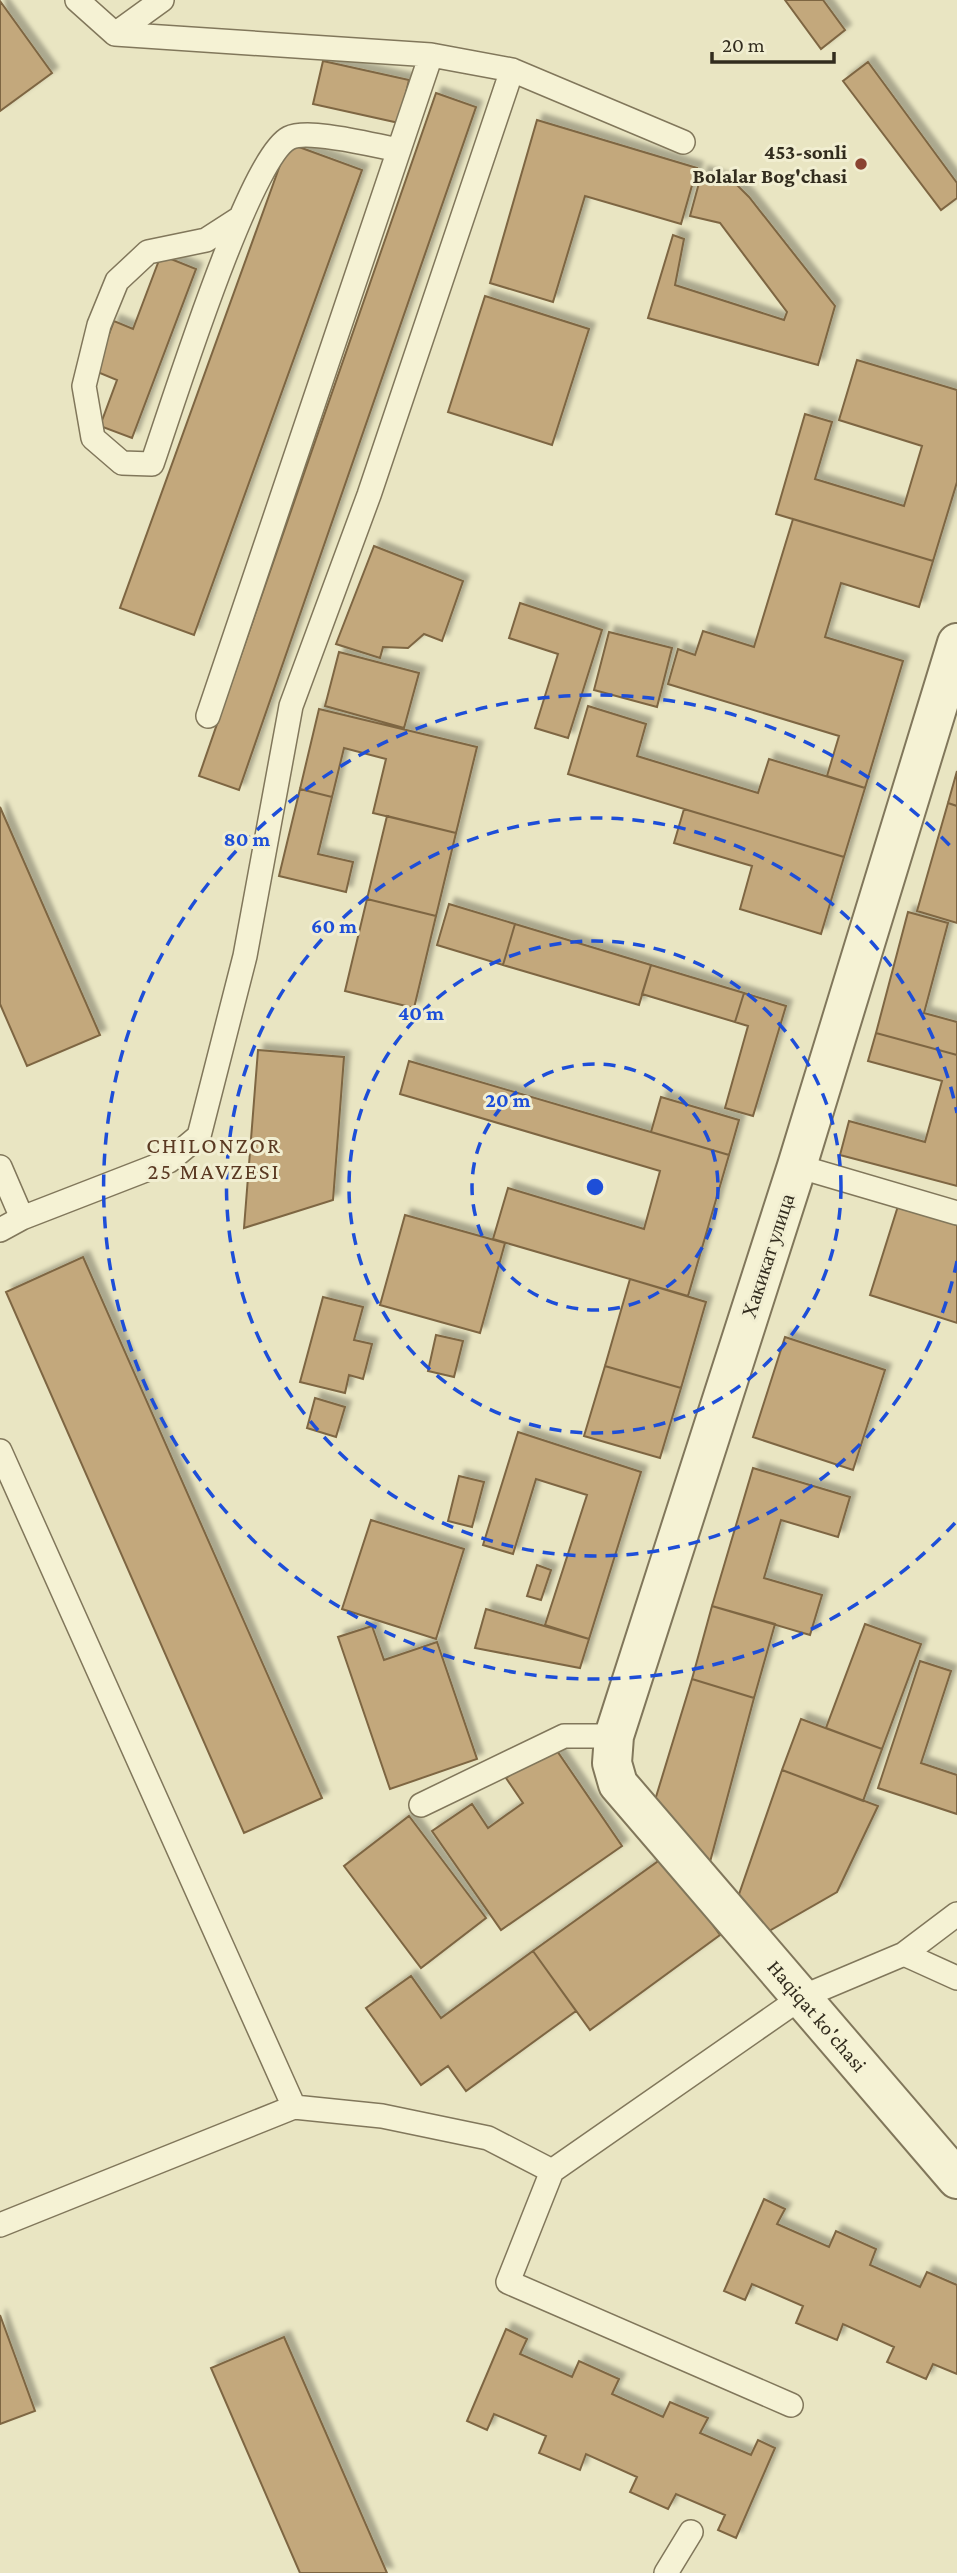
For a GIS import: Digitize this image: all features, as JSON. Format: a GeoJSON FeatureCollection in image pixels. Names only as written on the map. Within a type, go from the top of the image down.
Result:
{"type":"FeatureCollection","features":[{"type":"Feature","properties":{"kind":"street","name":"Хакикат улица"},"geometry":{"type":"LineString","coordinates":[[677,1852],[618,1784],[612,1763],[614,1736],[797,1166],[957,643]]}},
{"type":"Feature","properties":{"kind":"street","name":"Haqiqat ko'chasi"},"geometry":{"type":"LineString","coordinates":[[677,1852],[957,2179]]}},
{"type":"Feature","properties":{"kind":"lane"},"geometry":{"type":"LineString","coordinates":[[77,0],[115,34],[431,55],[512,71],[683,142]]}},
{"type":"Feature","properties":{"kind":"lane"},"geometry":{"type":"LineString","coordinates":[[115,34],[162,0]]}},
{"type":"Feature","properties":{"kind":"lane"},"geometry":{"type":"LineString","coordinates":[[208,716],[431,55]]}},
{"type":"Feature","properties":{"kind":"lane"},"geometry":{"type":"LineString","coordinates":[[0,1230],[22,1218],[169,1161],[199,1136],[245,956],[291,706],[369,495],[512,71]]}},
{"type":"Feature","properties":{"kind":"lane"},"geometry":{"type":"LineString","coordinates":[[237,220],[206,240],[148,251],[117,281],[99,325],[84,386],[93,438],[122,463],[152,464],[237,220],[272,154],[289,138],[308,135],[399,150]]}},
{"type":"Feature","properties":{"kind":"lane"},"geometry":{"type":"LineString","coordinates":[[797,1166],[957,1213]]}},
{"type":"Feature","properties":{"kind":"lane"},"geometry":{"type":"LineString","coordinates":[[0,1167],[22,1218]]}},
{"type":"Feature","properties":{"kind":"lane"},"geometry":{"type":"LineString","coordinates":[[0,1451],[294,2107]]}},
{"type":"Feature","properties":{"kind":"lane"},"geometry":{"type":"LineString","coordinates":[[421,1805],[518,1755],[564,1736],[614,1736]]}},
{"type":"Feature","properties":{"kind":"lane"},"geometry":{"type":"LineString","coordinates":[[791,2405],[508,2282],[552,2171],[802,1997],[904,1954],[957,1914]]}},
{"type":"Feature","properties":{"kind":"lane"},"geometry":{"type":"LineString","coordinates":[[904,1954],[957,1978]]}},
{"type":"Feature","properties":{"kind":"lane"},"geometry":{"type":"LineString","coordinates":[[0,2225],[294,2107],[382,2116],[488,2138],[552,2171]]}},
{"type":"Feature","properties":{"kind":"lane"},"geometry":{"type":"LineString","coordinates":[[666,2573],[691,2532]]}},
{"type":"Feature","properties":{"kind":"building"},"geometry":{"type":"Polygon","coordinates":[[[785,0],[823,0],[845,30],[821,49],[785,0]]]}},
{"type":"Feature","properties":{"kind":"building"},"geometry":{"type":"Polygon","coordinates":[[[0,1],[52,73],[0,111],[0,1]]]}},
{"type":"Feature","properties":{"kind":"building"},"geometry":{"type":"Polygon","coordinates":[[[323,61],[409,80],[399,123],[313,104],[323,61]]]}},
{"type":"Feature","properties":{"kind":"building"},"geometry":{"type":"Polygon","coordinates":[[[868,62],[957,183],[957,198],[941,210],[843,81],[868,62]]]}},
{"type":"Feature","properties":{"kind":"building"},"geometry":{"type":"Polygon","coordinates":[[[436,93],[476,107],[239,790],[199,776],[436,93]]]}},
{"type":"Feature","properties":{"kind":"building"},"geometry":{"type":"Polygon","coordinates":[[[537,120],[697,168],[681,224],[585,196],[553,302],[490,283],[537,120]]]}},
{"type":"Feature","properties":{"kind":"building"},"geometry":{"type":"Polygon","coordinates":[[[288,143],[362,170],[194,635],[120,608],[288,143]]]}},
{"type":"Feature","properties":{"kind":"building"},"geometry":{"type":"Polygon","coordinates":[[[702,172],[735,183],[749,197],[835,306],[818,365],[648,318],[673,235],[684,239],[675,285],[784,320],[787,312],[720,223],[690,216],[702,172]]]}},
{"type":"Feature","properties":{"kind":"building"},"geometry":{"type":"Polygon","coordinates":[[[161,255],[196,269],[132,438],[100,426],[117,380],[95,371],[114,321],[133,329],[161,255]]]}},
{"type":"Feature","properties":{"kind":"building"},"geometry":{"type":"Polygon","coordinates":[[[485,296],[589,329],[552,445],[448,412],[485,296]]]}},
{"type":"Feature","properties":{"kind":"building"},"geometry":{"type":"Polygon","coordinates":[[[857,360],[957,390],[957,482],[933,561],[776,514],[805,414],[832,422],[815,479],[904,506],[922,446],[839,420],[857,360]]]}},
{"type":"Feature","properties":{"kind":"building"},"geometry":{"type":"Polygon","coordinates":[[[793,519],[933,561],[919,607],[841,583],[825,637],[903,661],[865,788],[827,776],[839,736],[668,684],[678,649],[695,655],[703,631],[754,647],[793,519]]]}},
{"type":"Feature","properties":{"kind":"building"},"geometry":{"type":"Polygon","coordinates":[[[374,546],[463,581],[442,641],[424,634],[408,648],[383,647],[380,658],[336,644],[374,546]]]}},
{"type":"Feature","properties":{"kind":"building"},"geometry":{"type":"Polygon","coordinates":[[[520,603],[602,630],[568,738],[535,728],[558,654],[509,638],[520,603]]]}},
{"type":"Feature","properties":{"kind":"building"},"geometry":{"type":"Polygon","coordinates":[[[609,632],[672,648],[657,707],[594,690],[609,632]]]}},
{"type":"Feature","properties":{"kind":"building"},"geometry":{"type":"Polygon","coordinates":[[[339,652],[419,673],[404,728],[325,706],[339,652]]]}},
{"type":"Feature","properties":{"kind":"building"},"geometry":{"type":"Polygon","coordinates":[[[588,706],[646,724],[637,756],[758,793],[769,759],[865,788],[844,857],[568,774],[588,706]]]}},
{"type":"Feature","properties":{"kind":"building"},"geometry":{"type":"Polygon","coordinates":[[[319,709],[477,747],[456,833],[373,813],[386,759],[344,748],[332,797],[300,789],[319,709]]]}},
{"type":"Feature","properties":{"kind":"building"},"geometry":{"type":"Polygon","coordinates":[[[957,771],[957,806],[948,803],[957,771]]]}},
{"type":"Feature","properties":{"kind":"building"},"geometry":{"type":"Polygon","coordinates":[[[300,789],[332,797],[318,854],[353,862],[346,892],[279,876],[300,789]]]}},
{"type":"Feature","properties":{"kind":"building"},"geometry":{"type":"Polygon","coordinates":[[[948,803],[957,806],[957,923],[917,911],[948,803]]]}},
{"type":"Feature","properties":{"kind":"building"},"geometry":{"type":"Polygon","coordinates":[[[0,807],[100,1035],[27,1066],[0,1004],[0,807]]]}},
{"type":"Feature","properties":{"kind":"building"},"geometry":{"type":"Polygon","coordinates":[[[684,809],[844,857],[821,934],[740,909],[752,866],[674,843],[684,809]]]}},
{"type":"Feature","properties":{"kind":"building"},"geometry":{"type":"Polygon","coordinates":[[[387,816],[456,833],[436,916],[367,899],[387,816]]]}},
{"type":"Feature","properties":{"kind":"building"},"geometry":{"type":"Polygon","coordinates":[[[367,899],[436,916],[414,1008],[345,991],[367,899]]]}},
{"type":"Feature","properties":{"kind":"building"},"geometry":{"type":"Polygon","coordinates":[[[449,904],[515,924],[503,965],[437,945],[449,904]]]}},
{"type":"Feature","properties":{"kind":"building"},"geometry":{"type":"Polygon","coordinates":[[[908,912],[948,923],[924,1013],[957,1022],[957,1055],[876,1033],[908,912]]]}},
{"type":"Feature","properties":{"kind":"building"},"geometry":{"type":"Polygon","coordinates":[[[515,924],[651,965],[639,1005],[503,965],[515,924]]]}},
{"type":"Feature","properties":{"kind":"building"},"geometry":{"type":"Polygon","coordinates":[[[651,965],[744,993],[735,1022],[642,994],[651,965]]]}},
{"type":"Feature","properties":{"kind":"building"},"geometry":{"type":"Polygon","coordinates":[[[744,993],[786,1006],[753,1116],[725,1108],[748,1026],[735,1022],[744,993]]]}},
{"type":"Feature","properties":{"kind":"building"},"geometry":{"type":"Polygon","coordinates":[[[876,1033],[957,1055],[957,1186],[840,1155],[849,1121],[925,1142],[942,1081],[868,1061],[876,1033]]]}},
{"type":"Feature","properties":{"kind":"building"},"geometry":{"type":"Polygon","coordinates":[[[258,1050],[344,1057],[333,1200],[244,1228],[258,1050]]]}},
{"type":"Feature","properties":{"kind":"building"},"geometry":{"type":"Polygon","coordinates":[[[409,1061],[729,1155],[688,1296],[493,1239],[508,1188],[644,1229],[660,1171],[400,1094],[409,1061]]]}},
{"type":"Feature","properties":{"kind":"building"},"geometry":{"type":"Polygon","coordinates":[[[661,1097],[739,1120],[729,1155],[651,1132],[661,1097]]]}},
{"type":"Feature","properties":{"kind":"building"},"geometry":{"type":"Polygon","coordinates":[[[898,1206],[957,1225],[957,1323],[870,1295],[898,1206]]]}},
{"type":"Feature","properties":{"kind":"building"},"geometry":{"type":"Polygon","coordinates":[[[405,1215],[505,1243],[480,1333],[380,1305],[405,1215]]]}},
{"type":"Feature","properties":{"kind":"building"},"geometry":{"type":"Polygon","coordinates":[[[83,1257],[322,1798],[244,1833],[6,1292],[83,1257]]]}},
{"type":"Feature","properties":{"kind":"building"},"geometry":{"type":"Polygon","coordinates":[[[630,1279],[706,1302],[681,1388],[605,1366],[630,1279]]]}},
{"type":"Feature","properties":{"kind":"building"},"geometry":{"type":"Polygon","coordinates":[[[323,1297],[363,1307],[354,1340],[372,1344],[363,1379],[349,1375],[345,1393],[300,1382],[323,1297]]]}},
{"type":"Feature","properties":{"kind":"building"},"geometry":{"type":"Polygon","coordinates":[[[436,1335],[463,1341],[454,1377],[428,1371],[436,1335]]]}},
{"type":"Feature","properties":{"kind":"building"},"geometry":{"type":"Polygon","coordinates":[[[785,1337],[885,1370],[853,1470],[753,1437],[785,1337]]]}},
{"type":"Feature","properties":{"kind":"building"},"geometry":{"type":"Polygon","coordinates":[[[605,1366],[681,1388],[660,1458],[584,1436],[605,1366]]]}},
{"type":"Feature","properties":{"kind":"building"},"geometry":{"type":"Polygon","coordinates":[[[315,1398],[345,1407],[336,1437],[307,1428],[315,1398]]]}},
{"type":"Feature","properties":{"kind":"building"},"geometry":{"type":"Polygon","coordinates":[[[518,1432],[641,1472],[589,1639],[545,1625],[587,1495],[536,1479],[513,1554],[483,1545],[518,1432]]]}},
{"type":"Feature","properties":{"kind":"building"},"geometry":{"type":"Polygon","coordinates":[[[753,1468],[850,1497],[838,1537],[781,1520],[764,1578],[822,1595],[810,1635],[712,1606],[753,1468]]]}},
{"type":"Feature","properties":{"kind":"building"},"geometry":{"type":"Polygon","coordinates":[[[459,1476],[484,1482],[472,1527],[448,1521],[459,1476]]]}},
{"type":"Feature","properties":{"kind":"building"},"geometry":{"type":"Polygon","coordinates":[[[371,1520],[464,1549],[436,1639],[342,1609],[371,1520]]]}},
{"type":"Feature","properties":{"kind":"building"},"geometry":{"type":"Polygon","coordinates":[[[537,1565],[551,1570],[541,1600],[527,1596],[537,1565]]]}},
{"type":"Feature","properties":{"kind":"building"},"geometry":{"type":"Polygon","coordinates":[[[712,1606],[775,1624],[754,1698],[692,1679],[712,1606]]]}},
{"type":"Feature","properties":{"kind":"building"},"geometry":{"type":"Polygon","coordinates":[[[486,1609],[589,1639],[580,1668],[475,1648],[486,1609]]]}},
{"type":"Feature","properties":{"kind":"building"},"geometry":{"type":"Polygon","coordinates":[[[865,1624],[921,1644],[882,1749],[826,1728],[865,1624]]]}},
{"type":"Feature","properties":{"kind":"building"},"geometry":{"type":"Polygon","coordinates":[[[372,1626],[384,1660],[437,1642],[477,1759],[390,1789],[338,1637],[372,1626]]]}},
{"type":"Feature","properties":{"kind":"building"},"geometry":{"type":"Polygon","coordinates":[[[920,1661],[951,1671],[921,1763],[957,1775],[957,1814],[878,1788],[920,1661]]]}},
{"type":"Feature","properties":{"kind":"building"},"geometry":{"type":"Polygon","coordinates":[[[692,1679],[754,1698],[710,1862],[652,1810],[692,1679]]]}},
{"type":"Feature","properties":{"kind":"building"},"geometry":{"type":"Polygon","coordinates":[[[801,1719],[882,1749],[863,1801],[782,1770],[801,1719]]]}},
{"type":"Feature","properties":{"kind":"building"},"geometry":{"type":"Polygon","coordinates":[[[553,1745],[622,1846],[501,1930],[432,1831],[472,1804],[488,1828],[523,1803],[506,1778],[553,1745]]]}},
{"type":"Feature","properties":{"kind":"building"},"geometry":{"type":"Polygon","coordinates":[[[782,1770],[878,1806],[837,1892],[769,1931],[736,1903],[782,1770]]]}},
{"type":"Feature","properties":{"kind":"building"},"geometry":{"type":"Polygon","coordinates":[[[409,1816],[486,1918],[421,1968],[344,1866],[409,1816]]]}},
{"type":"Feature","properties":{"kind":"building"},"geometry":{"type":"Polygon","coordinates":[[[664,1857],[720,1935],[590,2030],[533,1951],[664,1857]]]}},
{"type":"Feature","properties":{"kind":"building"},"geometry":{"type":"Polygon","coordinates":[[[533,1951],[576,2011],[466,2091],[448,2066],[421,2085],[366,2008],[411,1976],[441,2018],[533,1951]]]}},
{"type":"Feature","properties":{"kind":"building"},"geometry":{"type":"Polygon","coordinates":[[[764,2199],[785,2209],[777,2224],[829,2247],[836,2231],[876,2249],[870,2265],[920,2287],[927,2272],[957,2285],[957,2374],[933,2364],[926,2379],[887,2362],[894,2347],[843,2324],[837,2340],[796,2323],[803,2306],[752,2284],[745,2300],[724,2291],[764,2199]]]}},
{"type":"Feature","properties":{"kind":"building"},"geometry":{"type":"Polygon","coordinates":[[[0,2315],[35,2411],[0,2424],[0,2315]]]}},
{"type":"Feature","properties":{"kind":"building"},"geometry":{"type":"Polygon","coordinates":[[[506,2329],[527,2339],[520,2354],[572,2377],[579,2361],[619,2379],[612,2394],[663,2417],[670,2402],[708,2418],[700,2433],[751,2455],[758,2440],[775,2448],[736,2538],[718,2530],[725,2515],[676,2494],[668,2509],[630,2492],[637,2477],[586,2454],[580,2470],[539,2453],[546,2436],[494,2414],[487,2430],[467,2421],[506,2329]]]}},
{"type":"Feature","properties":{"kind":"building"},"geometry":{"type":"Polygon","coordinates":[[[284,2337],[387,2573],[300,2573],[211,2368],[284,2337]]]}},
{"type":"Feature","properties":{"kind":"place","name":"453-sonli Bolalar Bog'chasi"},"geometry":{"type":"Point","coordinates":[861,164]}},
{"type":"Feature","properties":{"kind":"district","name":"CHILONZOR 25 MAVZESI"},"geometry":{"type":"Point","coordinates":[214,1158]}}]}
